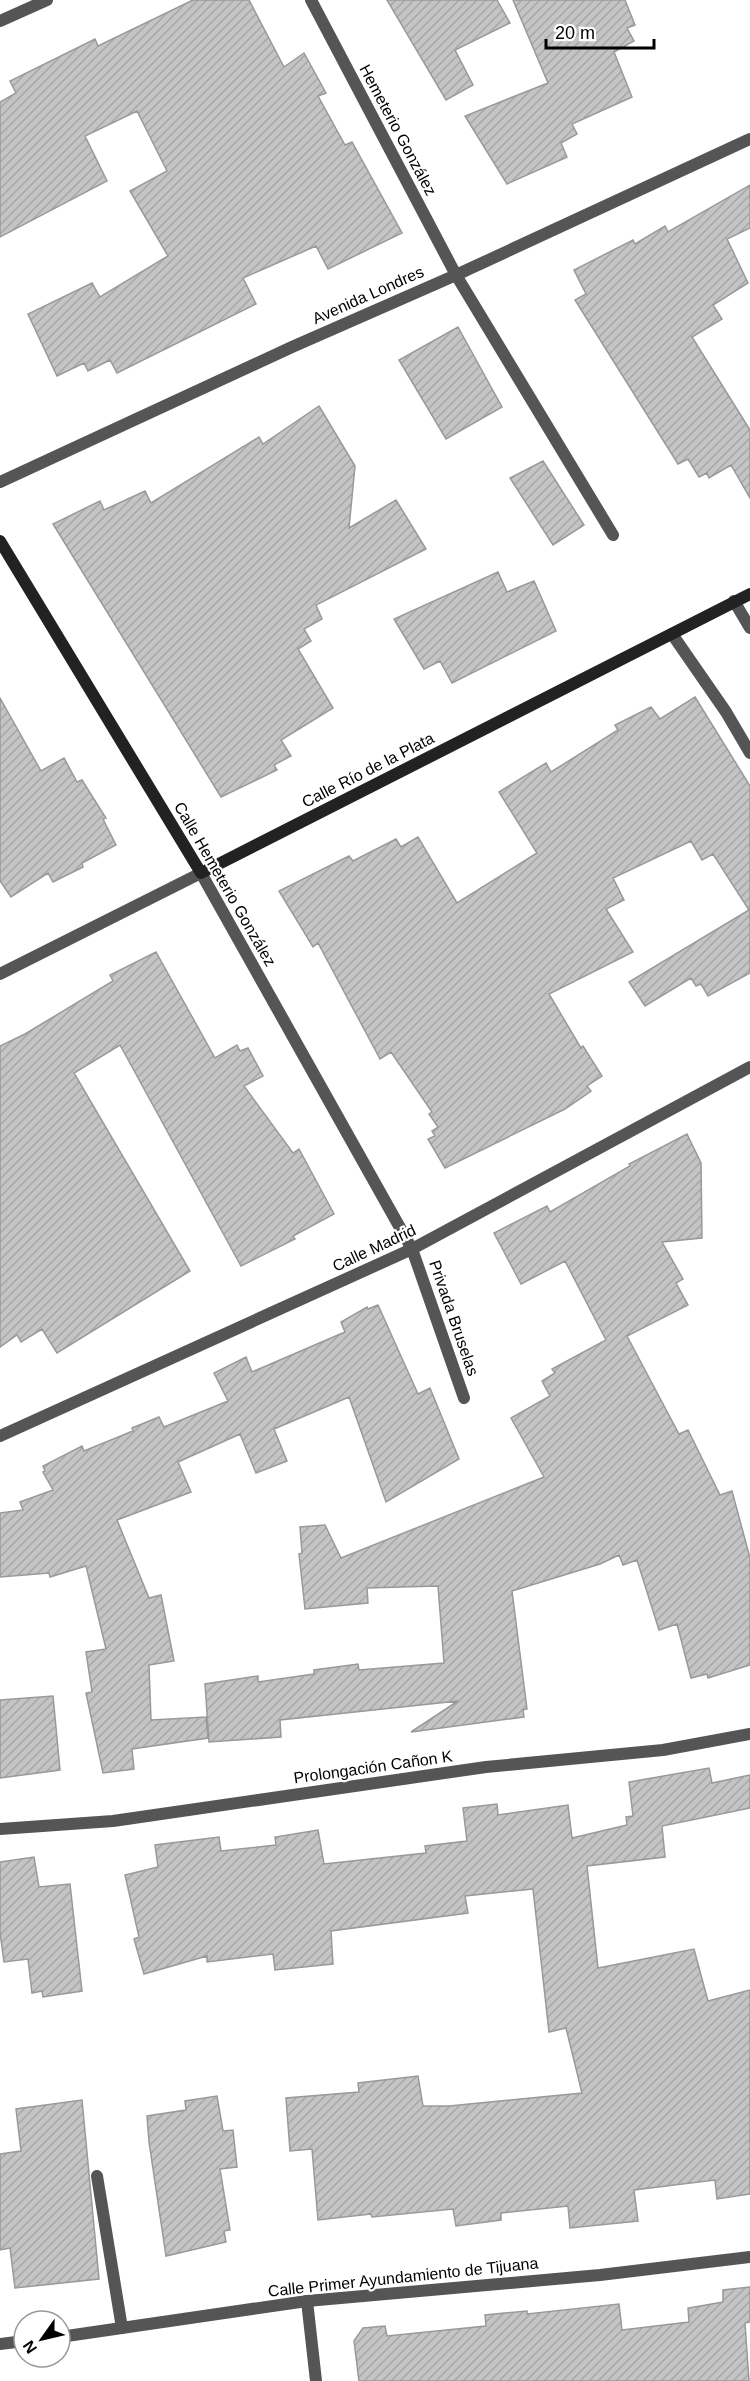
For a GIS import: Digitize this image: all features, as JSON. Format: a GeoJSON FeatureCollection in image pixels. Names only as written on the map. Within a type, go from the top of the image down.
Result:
{"type":"FeatureCollection","features":[{"type":"Feature","properties":{"kind":"main road","name":"Calle Hemeterio González"},"geometry":{"type":"LineString","coordinates":[[0,541],[201,873]]}},
{"type":"Feature","properties":{"kind":"main road","name":"Calle Río de la Plata"},"geometry":{"type":"LineString","coordinates":[[201,873],[750,594]]}},
{"type":"Feature","properties":{"kind":"street"},"geometry":{"type":"LineString","coordinates":[[0,21],[47,0]]}},
{"type":"Feature","properties":{"kind":"street","name":"Hemeterio González"},"geometry":{"type":"LineString","coordinates":[[311,0],[456,275],[613,535]]}},
{"type":"Feature","properties":{"kind":"street","name":"Avenida Londres"},"geometry":{"type":"LineString","coordinates":[[0,482],[750,139]]}},
{"type":"Feature","properties":{"kind":"street"},"geometry":{"type":"LineString","coordinates":[[734,601],[750,628]]}},
{"type":"Feature","properties":{"kind":"street"},"geometry":{"type":"LineString","coordinates":[[672,634],[726,712],[750,753]]}},
{"type":"Feature","properties":{"kind":"street","name":"Calle Río de la Plata"},"geometry":{"type":"LineString","coordinates":[[0,974],[201,873]]}},
{"type":"Feature","properties":{"kind":"street","name":"Calle Hemeterio González"},"geometry":{"type":"LineString","coordinates":[[201,873],[412,1249]]}},
{"type":"Feature","properties":{"kind":"street","name":"Calle Madrid"},"geometry":{"type":"LineString","coordinates":[[0,1436],[412,1249],[750,1067]]}},
{"type":"Feature","properties":{"kind":"street","name":"Privada Bruselas"},"geometry":{"type":"LineString","coordinates":[[412,1249],[464,1398]]}},
{"type":"Feature","properties":{"kind":"street","name":"Prolongación Cañon K"},"geometry":{"type":"LineString","coordinates":[[0,1829],[113,1821],[486,1767],[663,1750],[750,1734]]}},
{"type":"Feature","properties":{"kind":"street"},"geometry":{"type":"LineString","coordinates":[[97,2176],[122,2328]]}},
{"type":"Feature","properties":{"kind":"street","name":"Calle Primer Ayundamiento de Tijuana"},"geometry":{"type":"LineString","coordinates":[[72,2335],[307,2301],[600,2275],[750,2257]]}},
{"type":"Feature","properties":{"kind":"street"},"geometry":{"type":"LineString","coordinates":[[307,2301],[316,2381]]}},
{"type":"Feature","properties":{"kind":"building"},"geometry":{"type":"Polygon","coordinates":[[[193,0],[249,0],[284,67],[304,53],[326,93],[318,96],[345,145],[352,142],[402,233],[328,269],[316,246],[243,278],[256,304],[117,373],[110,360],[88,371],[84,363],[57,376],[28,314],[92,283],[100,297],[168,256],[130,191],[167,171],[137,111],[85,136],[107,181],[0,237],[0,102],[16,93],[10,81],[95,39],[98,46],[193,0]]]}},
{"type":"Feature","properties":{"kind":"building"},"geometry":{"type":"Polygon","coordinates":[[[387,0],[497,0],[510,23],[455,50],[473,85],[446,100],[387,0]]]}},
{"type":"Feature","properties":{"kind":"building"},"geometry":{"type":"Polygon","coordinates":[[[513,0],[625,0],[635,25],[627,28],[634,41],[614,52],[632,97],[572,124],[577,134],[561,143],[567,157],[507,184],[465,116],[548,83],[513,0]]]}},
{"type":"Feature","properties":{"kind":"building"},"geometry":{"type":"Polygon","coordinates":[[[750,185],[750,228],[727,239],[748,283],[713,305],[722,319],[692,337],[750,430],[750,498],[731,465],[709,478],[707,473],[699,477],[688,459],[678,464],[575,300],[586,294],[574,270],[633,240],[635,244],[665,226],[668,232],[750,185]]]}},
{"type":"Feature","properties":{"kind":"building"},"geometry":{"type":"Polygon","coordinates":[[[458,327],[502,407],[446,439],[399,360],[458,327]]]}},
{"type":"Feature","properties":{"kind":"building"},"geometry":{"type":"Polygon","coordinates":[[[319,406],[355,466],[349,528],[396,500],[426,549],[316,605],[322,619],[304,629],[311,641],[298,649],[333,708],[281,740],[291,756],[274,765],[277,770],[221,797],[53,524],[100,501],[104,510],[145,491],[151,503],[259,437],[263,444],[319,406]]]}},
{"type":"Feature","properties":{"kind":"building"},"geometry":{"type":"Polygon","coordinates":[[[543,461],[584,525],[553,545],[510,478],[543,461]]]}},
{"type":"Feature","properties":{"kind":"building"},"geometry":{"type":"Polygon","coordinates":[[[498,572],[507,592],[534,581],[556,631],[452,683],[440,661],[424,669],[394,619],[498,572]]]}},
{"type":"Feature","properties":{"kind":"building"},"geometry":{"type":"Polygon","coordinates":[[[695,697],[750,786],[750,973],[708,996],[701,984],[696,986],[691,978],[645,1006],[629,982],[749,910],[713,854],[702,860],[691,841],[613,878],[624,900],[606,909],[633,952],[549,994],[581,1048],[583,1046],[602,1076],[587,1086],[591,1091],[565,1109],[445,1168],[428,1139],[435,1136],[432,1131],[438,1127],[429,1114],[432,1112],[391,1052],[380,1059],[318,943],[313,947],[279,891],[349,856],[353,861],[396,839],[401,847],[418,837],[457,903],[537,853],[499,792],[546,763],[551,772],[618,730],[615,725],[651,707],[660,719],[695,697]]]}},
{"type":"Feature","properties":{"kind":"building"},"geometry":{"type":"Polygon","coordinates":[[[0,698],[41,771],[64,758],[77,782],[82,780],[106,818],[103,819],[116,845],[82,863],[83,867],[53,882],[48,873],[11,897],[0,881],[0,698]]]}},
{"type":"Feature","properties":{"kind":"building"},"geometry":{"type":"Polygon","coordinates":[[[156,952],[215,1058],[237,1045],[240,1051],[248,1048],[263,1076],[244,1086],[293,1153],[299,1149],[334,1214],[293,1236],[295,1239],[241,1266],[120,1045],[74,1073],[190,1271],[57,1353],[42,1329],[21,1342],[17,1335],[0,1347],[0,1046],[25,1034],[113,981],[110,975],[156,952]]]}},
{"type":"Feature","properties":{"kind":"building"},"geometry":{"type":"Polygon","coordinates":[[[687,1134],[701,1163],[702,1238],[662,1242],[683,1279],[676,1283],[688,1305],[627,1336],[679,1434],[688,1430],[720,1495],[732,1491],[750,1558],[750,1665],[708,1678],[707,1674],[691,1678],[677,1624],[659,1630],[637,1560],[623,1565],[619,1555],[600,1564],[512,1591],[527,1709],[523,1710],[524,1717],[411,1732],[458,1701],[280,1720],[281,1737],[209,1742],[205,1684],[258,1676],[258,1682],[314,1674],[314,1670],[358,1664],[359,1670],[444,1663],[438,1586],[367,1588],[368,1603],[305,1609],[299,1554],[302,1553],[300,1527],[325,1525],[341,1558],[544,1477],[511,1418],[550,1396],[542,1381],[555,1373],[552,1369],[606,1340],[565,1261],[521,1284],[494,1233],[547,1206],[550,1212],[630,1166],[629,1164],[687,1134]]]}},
{"type":"Feature","properties":{"kind":"building"},"geometry":{"type":"Polygon","coordinates":[[[378,1305],[418,1394],[430,1388],[459,1459],[386,1502],[349,1397],[274,1429],[287,1461],[256,1473],[240,1434],[178,1462],[191,1492],[117,1520],[149,1598],[161,1595],[174,1661],[149,1665],[151,1720],[206,1717],[208,1738],[132,1749],[134,1769],[103,1773],[86,1693],[92,1692],[86,1652],[106,1649],[86,1566],[50,1577],[49,1573],[0,1577],[0,1513],[23,1510],[20,1502],[53,1490],[43,1472],[45,1471],[43,1466],[82,1446],[84,1451],[133,1431],[132,1428],[159,1417],[164,1427],[228,1401],[214,1373],[246,1357],[252,1372],[345,1332],[341,1322],[367,1307],[368,1309],[378,1305]]]}},
{"type":"Feature","properties":{"kind":"building"},"geometry":{"type":"Polygon","coordinates":[[[53,1696],[60,1770],[0,1778],[0,1700],[53,1696]]]}},
{"type":"Feature","properties":{"kind":"building"},"geometry":{"type":"Polygon","coordinates":[[[709,1768],[712,1783],[750,1775],[750,1808],[662,1826],[665,1857],[587,1866],[598,1968],[694,1949],[708,2001],[750,1990],[750,2194],[717,2199],[715,2180],[634,2190],[638,2221],[570,2228],[568,2206],[501,2213],[501,2220],[456,2226],[453,2209],[318,2220],[312,2149],[290,2151],[286,2098],[359,2092],[358,2083],[418,2076],[423,2106],[449,2106],[582,2093],[566,2028],[549,2032],[533,1889],[465,1896],[468,1913],[331,1931],[333,1964],[275,1970],[273,1954],[207,1962],[207,1956],[144,1974],[134,1939],[139,1937],[125,1875],[158,1867],[155,1845],[219,1837],[221,1851],[276,1845],[275,1837],[318,1830],[324,1864],[426,1853],[425,1846],[467,1841],[463,1808],[497,1804],[498,1815],[568,1805],[572,1838],[627,1825],[626,1817],[633,1816],[629,1782],[709,1768]]]}},
{"type":"Feature","properties":{"kind":"building"},"geometry":{"type":"Polygon","coordinates":[[[34,1857],[39,1887],[70,1884],[82,1991],[43,1997],[42,1991],[32,1993],[28,1959],[4,1962],[0,1932],[0,1862],[34,1857]]]}},
{"type":"Feature","properties":{"kind":"building"},"geometry":{"type":"Polygon","coordinates":[[[217,2096],[223,2131],[233,2130],[237,2167],[220,2169],[230,2230],[224,2231],[226,2242],[166,2256],[147,2116],[186,2110],[185,2101],[217,2096]]]}},
{"type":"Feature","properties":{"kind":"building"},"geometry":{"type":"Polygon","coordinates":[[[82,2100],[99,2279],[15,2288],[10,2248],[0,2250],[0,2154],[21,2151],[16,2109],[82,2100]]]}},
{"type":"Feature","properties":{"kind":"building"},"geometry":{"type":"Polygon","coordinates":[[[750,2287],[750,2322],[745,2323],[749,2381],[359,2381],[354,2341],[363,2328],[385,2326],[387,2336],[486,2326],[485,2315],[527,2311],[527,2314],[619,2304],[622,2330],[689,2322],[688,2308],[723,2302],[723,2290],[750,2287]]]}}]}
